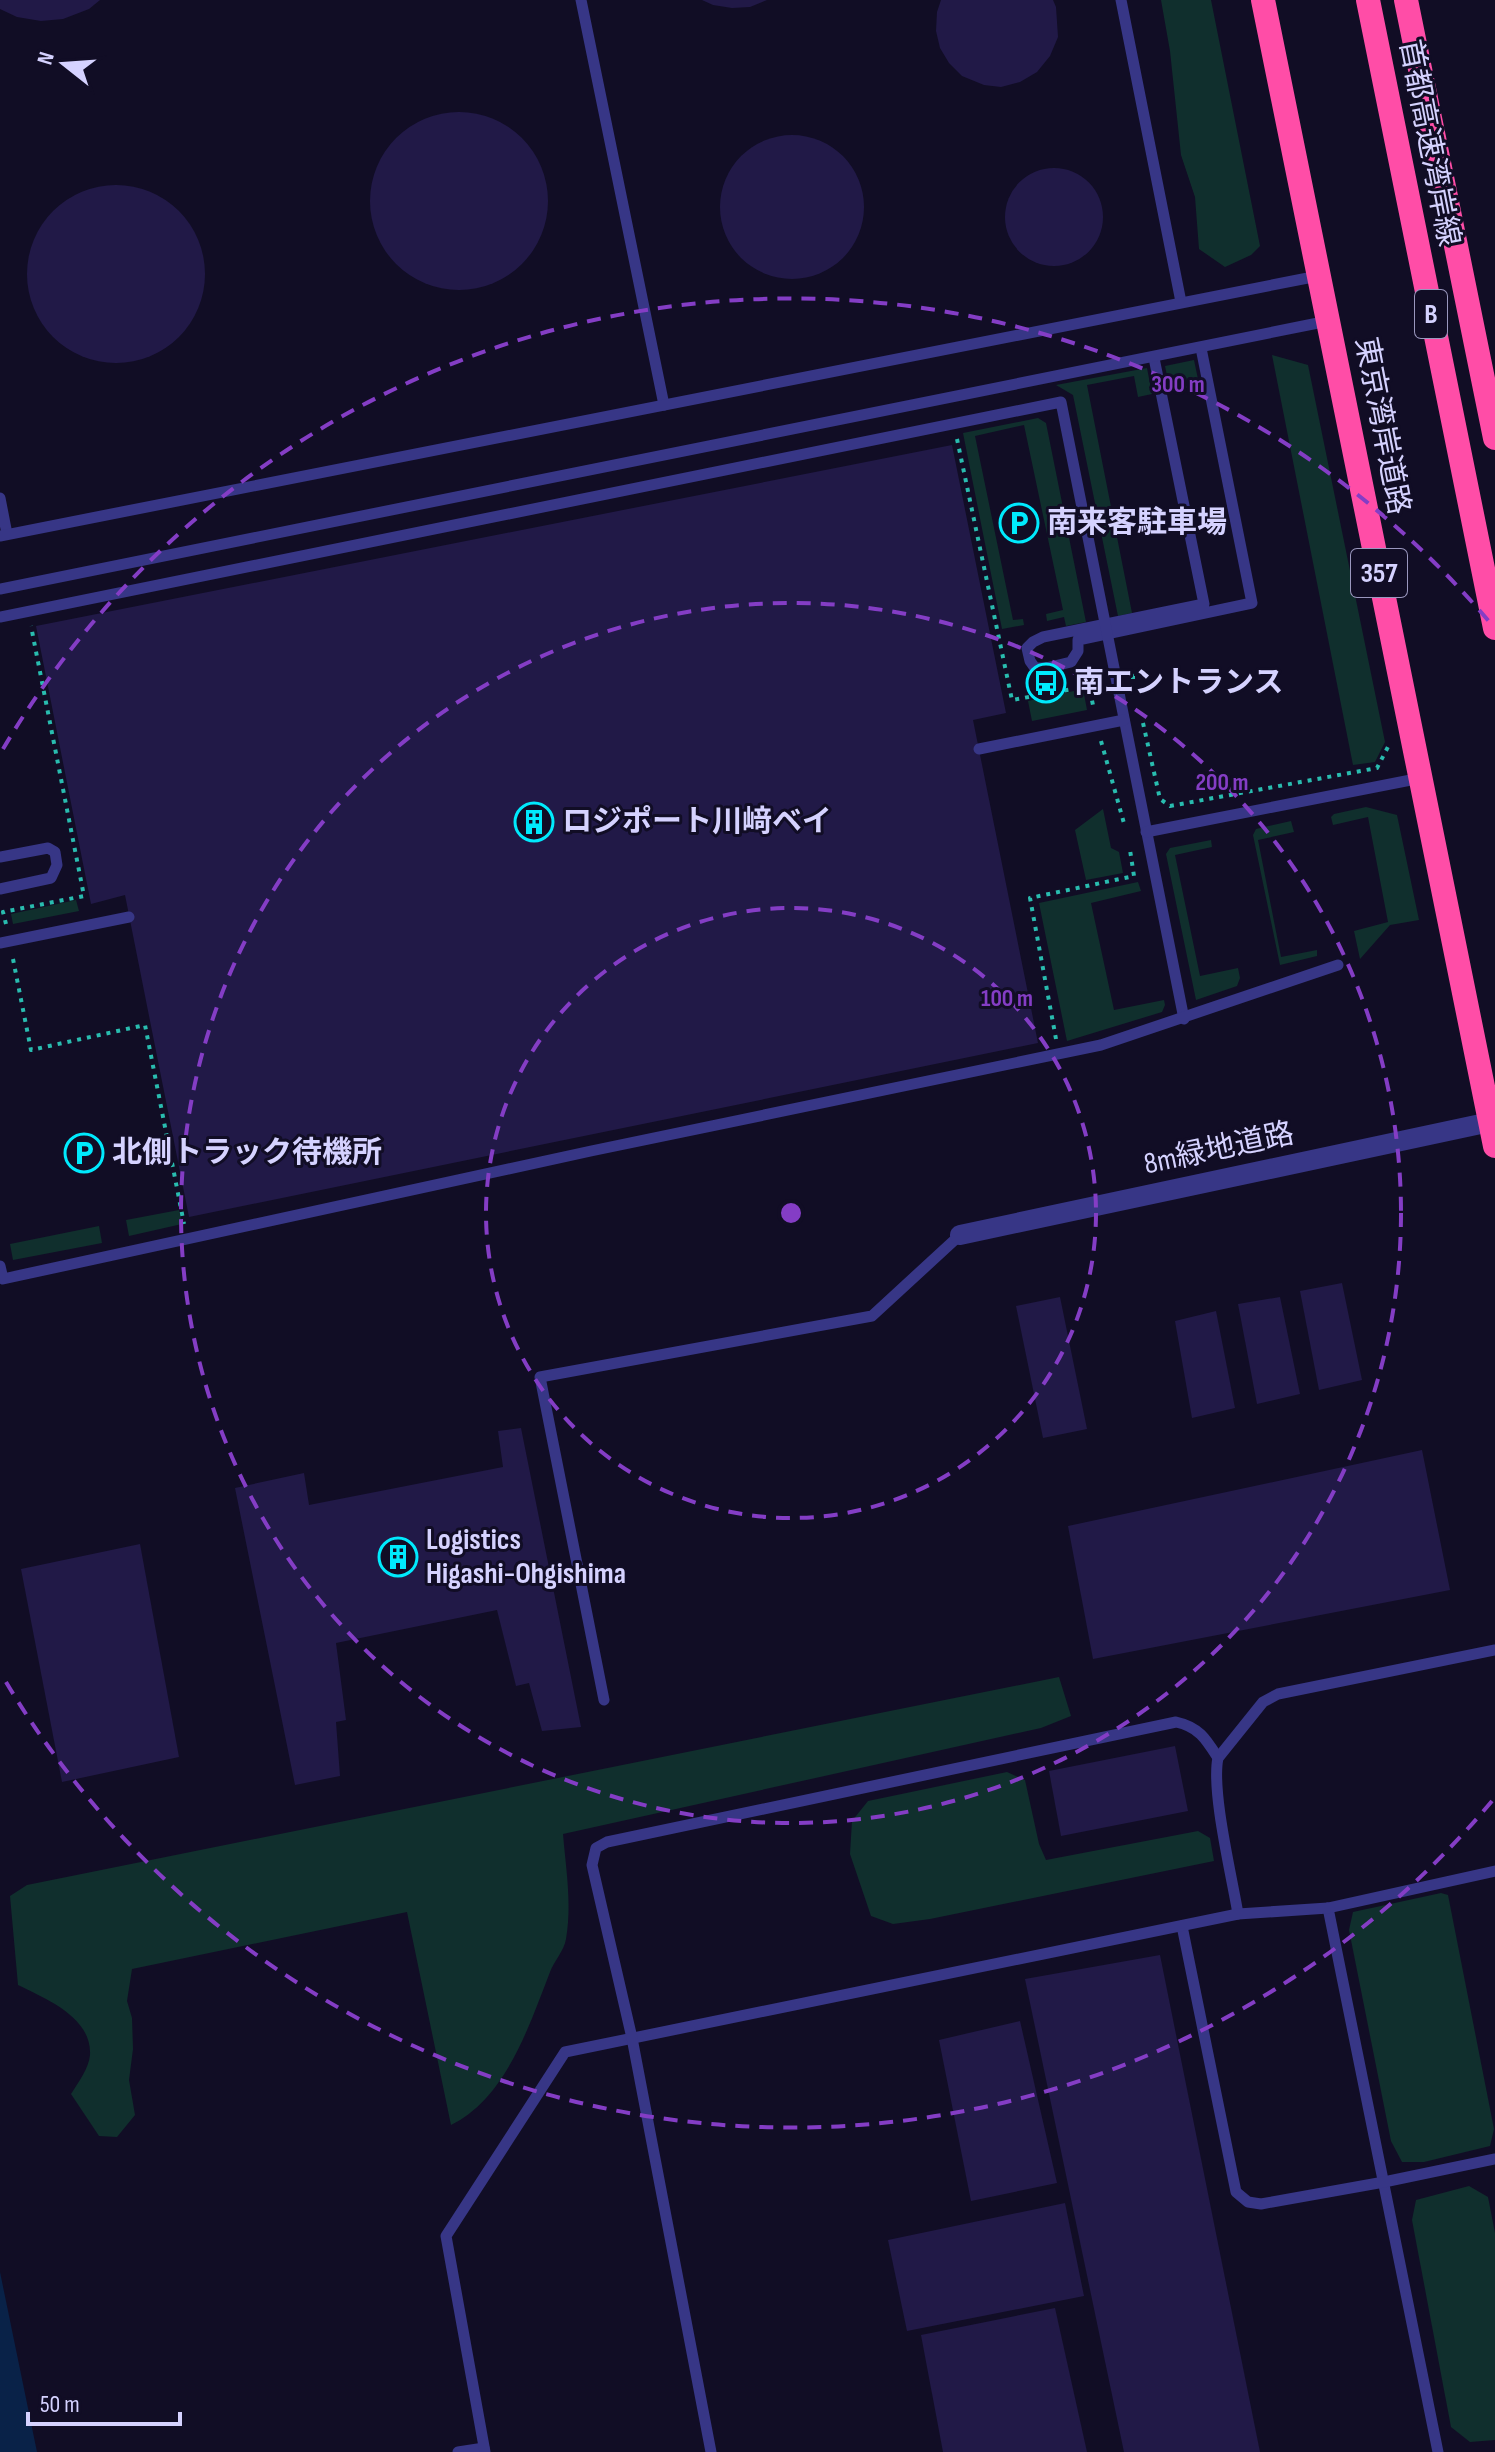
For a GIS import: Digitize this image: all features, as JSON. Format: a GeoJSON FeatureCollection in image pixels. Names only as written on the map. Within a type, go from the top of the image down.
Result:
{"type":"FeatureCollection","features":[{"type":"Feature","properties":{"kind":"highway","name":"東京湾岸道路"},"geometry":{"type":"LineString","coordinates":[[1263,0],[1495,1146]]}},
{"type":"Feature","properties":{"kind":"highway","name":"首都高速湾岸線"},"geometry":{"type":"LineString","coordinates":[[1368,0],[1495,628]]}},
{"type":"Feature","properties":{"kind":"highway","name":"首都高速湾岸線"},"geometry":{"type":"LineString","coordinates":[[1406,0],[1495,438]]}},
{"type":"Feature","properties":{"kind":"street","name":"8m緑地道路"},"geometry":{"type":"LineString","coordinates":[[960,1235],[1490,1122]]}},
{"type":"Feature","properties":{"kind":"lane"},"geometry":{"type":"LineString","coordinates":[[581,0],[664,405]]}},
{"type":"Feature","properties":{"kind":"lane"},"geometry":{"type":"LineString","coordinates":[[1121,0],[1181,302]]}},
{"type":"Feature","properties":{"kind":"lane"},"geometry":{"type":"LineString","coordinates":[[0,498],[4,535],[1319,276]]}},
{"type":"Feature","properties":{"kind":"lane"},"geometry":{"type":"LineString","coordinates":[[0,589],[1328,321]]}},
{"type":"Feature","properties":{"kind":"lane"},"geometry":{"type":"LineString","coordinates":[[1154,358],[1204,604],[1106,629],[1078,640],[1078,651],[1071,662],[1035,668],[1027,648],[1043,637],[1106,629],[1252,603],[1201,348]]}},
{"type":"Feature","properties":{"kind":"lane"},"geometry":{"type":"LineString","coordinates":[[0,617],[1061,402],[1184,1019]]}},
{"type":"Feature","properties":{"kind":"lane"},"geometry":{"type":"LineString","coordinates":[[979,749],[1124,720]]}},
{"type":"Feature","properties":{"kind":"lane"},"geometry":{"type":"LineString","coordinates":[[1146,832],[1421,778]]}},
{"type":"Feature","properties":{"kind":"lane"},"geometry":{"type":"LineString","coordinates":[[0,857],[48,848],[55,852],[57,865],[51,878],[0,889]]}},
{"type":"Feature","properties":{"kind":"lane"},"geometry":{"type":"LineString","coordinates":[[0,943],[129,917]]}},
{"type":"Feature","properties":{"kind":"lane"},"geometry":{"type":"LineString","coordinates":[[0,1266],[3,1279],[471,1176],[1101,1045],[1338,965]]}},
{"type":"Feature","properties":{"kind":"lane"},"geometry":{"type":"LineString","coordinates":[[604,1700],[540,1377],[872,1316],[960,1235]]}},
{"type":"Feature","properties":{"kind":"lane"},"geometry":{"type":"LineString","coordinates":[[1238,1914],[1216,1767],[1218,1758],[1263,1702],[1278,1694],[1495,1650]]}},
{"type":"Feature","properties":{"kind":"lane"},"geometry":{"type":"LineString","coordinates":[[711,2452],[632,2038],[592,1865],[596,1848],[607,1842],[1176,1722],[1201,1732],[1218,1758]]}},
{"type":"Feature","properties":{"kind":"lane"},"geometry":{"type":"LineString","coordinates":[[458,2452],[485,2450],[446,2236],[565,2052],[1238,1914],[1328,1908],[1495,1871]]}},
{"type":"Feature","properties":{"kind":"lane"},"geometry":{"type":"LineString","coordinates":[[1328,1908],[1438,2452]]}},
{"type":"Feature","properties":{"kind":"lane"},"geometry":{"type":"LineString","coordinates":[[1182,1926],[1236,2192],[1248,2202],[1261,2204],[1495,2159]]}},
{"type":"Feature","properties":{"kind":"path"},"geometry":{"type":"LineString","coordinates":[[957,438],[1012,700],[1089,686],[1094,710]]}},
{"type":"Feature","properties":{"kind":"path"},"geometry":{"type":"LineString","coordinates":[[6,924],[3,912],[84,896],[30,623]]}},
{"type":"Feature","properties":{"kind":"path"},"geometry":{"type":"LineString","coordinates":[[1136,692],[1133,676],[1144,674]]}},
{"type":"Feature","properties":{"kind":"path"},"geometry":{"type":"LineString","coordinates":[[1143,722],[1160,799],[1170,806],[1377,768],[1390,743]]}},
{"type":"Feature","properties":{"kind":"path"},"geometry":{"type":"LineString","coordinates":[[1100,739],[1125,827]]}},
{"type":"Feature","properties":{"kind":"path"},"geometry":{"type":"LineString","coordinates":[[1057,1044],[1030,898],[1134,876],[1130,850]]}},
{"type":"Feature","properties":{"kind":"path"},"geometry":{"type":"LineString","coordinates":[[13,959],[31,1050],[145,1025],[185,1228]]}},
{"type":"Feature","properties":{"kind":"green space"},"geometry":{"type":"Polygon","coordinates":[[[1161,0],[1211,0],[1260,246],[1251,255],[1225,267],[1199,249],[1195,197],[1181,155],[1161,0]]]}},
{"type":"Feature","properties":{"kind":"green space"},"geometry":{"type":"Polygon","coordinates":[[[1272,355],[1308,365],[1385,742],[1375,762],[1353,765],[1272,355]]]}},
{"type":"Feature","properties":{"kind":"green space"},"geometry":{"type":"Polygon","coordinates":[[[1194,360],[1199,384],[1170,390],[1165,366],[1194,360]]]}},
{"type":"Feature","properties":{"kind":"green space"},"geometry":{"type":"Polygon","coordinates":[[[1147,368],[1152,394],[1138,397],[1134,376],[1087,385],[1132,613],[1118,616],[1073,395],[1056,385],[1147,368]]]}},
{"type":"Feature","properties":{"kind":"green space"},"geometry":{"type":"Polygon","coordinates":[[[1038,418],[1046,423],[1086,622],[1066,626],[1064,617],[1047,621],[1046,614],[1063,610],[1024,425],[975,436],[1013,620],[1023,619],[1024,625],[1002,629],[963,433],[1038,418]]]}},
{"type":"Feature","properties":{"kind":"green space"},"geometry":{"type":"Polygon","coordinates":[[[1083,689],[1087,710],[1032,721],[1028,701],[1083,689]]]}},
{"type":"Feature","properties":{"kind":"green space"},"geometry":{"type":"Polygon","coordinates":[[[1366,807],[1397,815],[1419,920],[1390,925],[1360,959],[1354,931],[1388,922],[1368,817],[1333,825],[1331,817],[1366,807]]]}},
{"type":"Feature","properties":{"kind":"green space"},"geometry":{"type":"Polygon","coordinates":[[[1103,809],[1111,848],[1119,852],[1123,873],[1086,880],[1075,830],[1103,809]]]}},
{"type":"Feature","properties":{"kind":"green space"},"geometry":{"type":"Polygon","coordinates":[[[1291,821],[1294,832],[1258,840],[1281,957],[1317,950],[1317,956],[1280,965],[1253,835],[1256,829],[1291,821]]]}},
{"type":"Feature","properties":{"kind":"green space"},"geometry":{"type":"Polygon","coordinates":[[[1211,840],[1212,847],[1175,855],[1200,976],[1238,968],[1240,978],[1237,986],[1196,1000],[1166,854],[1170,848],[1211,840]]]}},
{"type":"Feature","properties":{"kind":"green space"},"geometry":{"type":"Polygon","coordinates":[[[1138,882],[1141,891],[1091,903],[1114,1010],[1164,1000],[1162,1012],[1067,1041],[1039,903],[1138,882]]]}},
{"type":"Feature","properties":{"kind":"green space"},"geometry":{"type":"Polygon","coordinates":[[[76,900],[79,911],[13,924],[11,914],[76,900]]]}},
{"type":"Feature","properties":{"kind":"green space"},"geometry":{"type":"Polygon","coordinates":[[[179,1210],[182,1224],[129,1236],[126,1220],[179,1210]]]}},
{"type":"Feature","properties":{"kind":"green space"},"geometry":{"type":"Polygon","coordinates":[[[99,1226],[102,1243],[13,1260],[10,1244],[99,1226]]]}},
{"type":"Feature","properties":{"kind":"green space"},"geometry":{"type":"Polygon","coordinates":[[[1059,1677],[1071,1716],[1041,1728],[563,1834],[568,1899],[565,1943],[524,2037],[501,2079],[470,2113],[451,2125],[407,1912],[132,1969],[127,2001],[132,2018],[133,2049],[129,2080],[135,2115],[117,2137],[99,2136],[71,2094],[89,2060],[89,2042],[84,2030],[65,2011],[18,1985],[10,1896],[27,1885],[1059,1677]]]}},
{"type":"Feature","properties":{"kind":"green space"},"geometry":{"type":"Polygon","coordinates":[[[1007,1772],[1025,1780],[1039,1844],[1046,1860],[1198,1831],[1210,1838],[1214,1861],[930,1919],[893,1924],[871,1916],[850,1854],[852,1821],[868,1801],[1007,1772]]]}},
{"type":"Feature","properties":{"kind":"green space"},"geometry":{"type":"Polygon","coordinates":[[[1441,1893],[1448,1895],[1494,2129],[1490,2146],[1424,2162],[1402,2162],[1391,2141],[1349,1930],[1353,1912],[1441,1893]]]}},
{"type":"Feature","properties":{"kind":"green space"},"geometry":{"type":"Polygon","coordinates":[[[1469,2186],[1488,2197],[1495,2233],[1495,2440],[1470,2442],[1451,2427],[1412,2220],[1416,2200],[1469,2186]]]}},
{"type":"Feature","properties":{"kind":"water"},"geometry":{"type":"Polygon","coordinates":[[[0,2272],[37,2452],[0,2452],[0,2272]]]}},
{"type":"Feature","properties":{"kind":"building"},"geometry":{"type":"Polygon","coordinates":[[[0,0],[100,0],[89,9],[63,19],[41,21],[17,17],[0,9],[0,0]]]}},
{"type":"Feature","properties":{"kind":"building"},"geometry":{"type":"Polygon","coordinates":[[[702,0],[767,0],[750,7],[732,8],[702,0]]]}},
{"type":"Feature","properties":{"kind":"building"},"geometry":{"type":"Polygon","coordinates":[[[941,0],[1053,0],[1058,37],[1050,56],[1037,72],[1020,82],[1001,87],[984,85],[962,76],[940,48],[936,31],[941,0]]]}},
{"type":"Feature","properties":{"kind":"building"},"geometry":{"type":"Polygon","coordinates":[[[459,112],[493,119],[522,138],[541,167],[548,201],[541,235],[522,264],[493,283],[459,290],[425,283],[396,264],[377,235],[370,201],[377,167],[396,138],[425,119],[459,112]]]}},
{"type":"Feature","properties":{"kind":"building"},"geometry":{"type":"Polygon","coordinates":[[[792,135],[820,140],[843,156],[859,179],[864,207],[859,235],[843,258],[820,274],[792,279],[764,274],[741,258],[725,235],[720,207],[725,179],[741,156],[764,140],[792,135]]]}},
{"type":"Feature","properties":{"kind":"building"},"geometry":{"type":"Polygon","coordinates":[[[1054,168],[1081,176],[1095,190],[1103,217],[1095,244],[1081,258],[1054,266],[1027,258],[1013,244],[1005,217],[1013,190],[1027,176],[1054,168]]]}},
{"type":"Feature","properties":{"kind":"building"},"geometry":{"type":"Polygon","coordinates":[[[116,185],[150,192],[179,211],[198,240],[205,274],[198,308],[179,337],[150,356],[116,363],[82,356],[53,337],[34,308],[27,274],[34,240],[53,211],[82,192],[116,185]]]}},
{"type":"Feature","properties":{"kind":"building","name":"ロジポート川﨑ベイ"},"geometry":{"type":"Polygon","coordinates":[[[952,445],[1006,713],[973,720],[1038,1043],[189,1217],[125,895],[91,904],[36,626],[952,445]]]}},
{"type":"Feature","properties":{"kind":"building"},"geometry":{"type":"Polygon","coordinates":[[[1342,1283],[1362,1380],[1319,1390],[1300,1291],[1342,1283]]]}},
{"type":"Feature","properties":{"kind":"building"},"geometry":{"type":"Polygon","coordinates":[[[1060,1297],[1087,1429],[1043,1438],[1016,1306],[1060,1297]]]}},
{"type":"Feature","properties":{"kind":"building"},"geometry":{"type":"Polygon","coordinates":[[[1280,1297],[1300,1394],[1257,1404],[1238,1304],[1280,1297]]]}},
{"type":"Feature","properties":{"kind":"building"},"geometry":{"type":"Polygon","coordinates":[[[1216,1311],[1235,1408],[1192,1418],[1175,1321],[1216,1311]]]}},
{"type":"Feature","properties":{"kind":"building","name":"Logistics Higashi-Ohgishima"},"geometry":{"type":"Polygon","coordinates":[[[521,1428],[581,1727],[542,1731],[529,1683],[516,1686],[497,1610],[336,1643],[346,1720],[336,1722],[340,1776],[295,1785],[235,1488],[304,1473],[309,1505],[503,1467],[498,1431],[521,1428]]]}},
{"type":"Feature","properties":{"kind":"building"},"geometry":{"type":"Polygon","coordinates":[[[1422,1450],[1450,1590],[1093,1659],[1068,1526],[1422,1450]]]}},
{"type":"Feature","properties":{"kind":"building"},"geometry":{"type":"Polygon","coordinates":[[[140,1544],[179,1757],[62,1782],[21,1569],[140,1544]]]}},
{"type":"Feature","properties":{"kind":"building"},"geometry":{"type":"Polygon","coordinates":[[[1175,1746],[1188,1811],[1061,1836],[1049,1771],[1175,1746]]]}},
{"type":"Feature","properties":{"kind":"building"},"geometry":{"type":"Polygon","coordinates":[[[1160,1955],[1260,2452],[1124,2452],[1025,1979],[1160,1955]]]}},
{"type":"Feature","properties":{"kind":"building"},"geometry":{"type":"Polygon","coordinates":[[[1020,2021],[1057,2183],[971,2201],[939,2040],[1020,2021]]]}},
{"type":"Feature","properties":{"kind":"building"},"geometry":{"type":"Polygon","coordinates":[[[1065,2203],[1084,2296],[907,2331],[888,2240],[1065,2203]]]}},
{"type":"Feature","properties":{"kind":"building"},"geometry":{"type":"Polygon","coordinates":[[[1055,2308],[1087,2452],[943,2452],[921,2335],[1055,2308]]]}},
{"type":"Feature","properties":{"kind":"place","name":"南来客駐車場"},"geometry":{"type":"Point","coordinates":[1019,523]}},
{"type":"Feature","properties":{"kind":"place","name":"南エントランス"},"geometry":{"type":"Point","coordinates":[1046,683]}},
{"type":"Feature","properties":{"kind":"place","name":"ロジポート川﨑ベイ"},"geometry":{"type":"Point","coordinates":[534,822]}},
{"type":"Feature","properties":{"kind":"place","name":"北側トラック待機所"},"geometry":{"type":"Point","coordinates":[84,1153]}},
{"type":"Feature","properties":{"kind":"place","name":"Logistics Higashi-Ohgishima"},"geometry":{"type":"Point","coordinates":[398,1557]}}]}
